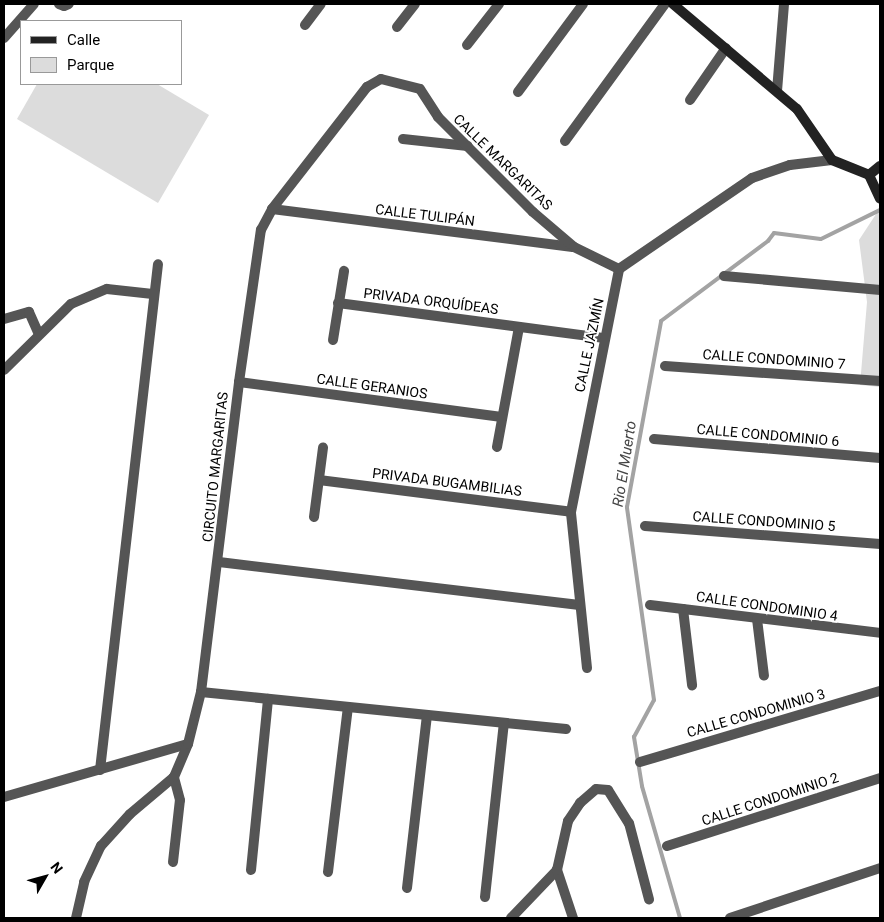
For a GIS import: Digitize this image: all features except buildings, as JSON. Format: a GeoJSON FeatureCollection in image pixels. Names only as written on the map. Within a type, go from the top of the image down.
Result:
{"type":"FeatureCollection","features":[{"type":"Feature","properties":{"kind":"main road"},"geometry":{"type":"LineString","coordinates":[[673,4],[777,90],[797,109],[832,160],[870,179],[880,199]]}},
{"type":"Feature","properties":{"kind":"main road"},"geometry":{"type":"LineString","coordinates":[[870,179],[880,166]]}},
{"type":"Feature","properties":{"kind":"street"},"geometry":{"type":"LineString","coordinates":[[4,38],[34,4]]}},
{"type":"Feature","properties":{"kind":"street"},"geometry":{"type":"LineString","coordinates":[[59,4],[69,4]]}},
{"type":"Feature","properties":{"kind":"street"},"geometry":{"type":"LineString","coordinates":[[305,25],[321,4]]}},
{"type":"Feature","properties":{"kind":"street"},"geometry":{"type":"LineString","coordinates":[[397,28],[414,4]]}},
{"type":"Feature","properties":{"kind":"street"},"geometry":{"type":"LineString","coordinates":[[467,44],[499,4]]}},
{"type":"Feature","properties":{"kind":"street"},"geometry":{"type":"LineString","coordinates":[[518,92],[582,4]]}},
{"type":"Feature","properties":{"kind":"street"},"geometry":{"type":"LineString","coordinates":[[564,141],[665,4]]}},
{"type":"Feature","properties":{"kind":"street"},"geometry":{"type":"LineString","coordinates":[[777,90],[784,4]]}},
{"type":"Feature","properties":{"kind":"street"},"geometry":{"type":"LineString","coordinates":[[690,100],[726,48]]}},
{"type":"Feature","properties":{"kind":"street","name":"CALLE MARGARITAS"},"geometry":{"type":"LineString","coordinates":[[374,81],[381,79],[420,89],[438,117],[533,212],[574,247],[619,269]]}},
{"type":"Feature","properties":{"kind":"street","name":"CIRCUITO MARGARITAS"},"geometry":{"type":"LineString","coordinates":[[374,81],[272,209],[261,230],[239,382],[219,562],[579,605]]}},
{"type":"Feature","properties":{"kind":"street"},"geometry":{"type":"LineString","coordinates":[[403,139],[468,146]]}},
{"type":"Feature","properties":{"kind":"street"},"geometry":{"type":"LineString","coordinates":[[619,269],[752,178],[772,169],[832,160]]}},
{"type":"Feature","properties":{"kind":"street","name":"CALLE TULIPÁN"},"geometry":{"type":"LineString","coordinates":[[272,209],[574,247]]}},
{"type":"Feature","properties":{"kind":"street"},"geometry":{"type":"LineString","coordinates":[[100,770],[158,264]]}},
{"type":"Feature","properties":{"kind":"street","name":"CALLE JAZMÍN"},"geometry":{"type":"LineString","coordinates":[[587,668],[579,605],[571,512],[603,338],[619,269]]}},
{"type":"Feature","properties":{"kind":"street"},"geometry":{"type":"LineString","coordinates":[[333,340],[344,271]]}},
{"type":"Feature","properties":{"kind":"street"},"geometry":{"type":"LineString","coordinates":[[724,276],[880,290]]}},
{"type":"Feature","properties":{"kind":"street"},"geometry":{"type":"LineString","coordinates":[[4,370],[38,334],[71,304],[91,294],[124,289],[154,294]]}},
{"type":"Feature","properties":{"kind":"street","name":"PRIVADA ORQUÍDEAS"},"geometry":{"type":"LineString","coordinates":[[338,303],[603,338]]}},
{"type":"Feature","properties":{"kind":"street"},"geometry":{"type":"LineString","coordinates":[[4,319],[29,312],[38,334]]}},
{"type":"Feature","properties":{"kind":"street"},"geometry":{"type":"LineString","coordinates":[[497,446],[520,327]]}},
{"type":"Feature","properties":{"kind":"street","name":"CALLE CONDOMINIO 7"},"geometry":{"type":"LineString","coordinates":[[665,366],[880,380]]}},
{"type":"Feature","properties":{"kind":"street","name":"CALLE GERANIOS"},"geometry":{"type":"LineString","coordinates":[[239,382],[502,417]]}},
{"type":"Feature","properties":{"kind":"street","name":"CALLE CONDOMINIO 6"},"geometry":{"type":"LineString","coordinates":[[654,439],[880,458]]}},
{"type":"Feature","properties":{"kind":"street"},"geometry":{"type":"LineString","coordinates":[[314,517],[323,448]]}},
{"type":"Feature","properties":{"kind":"street","name":"PRIVADA BUGAMBILIAS"},"geometry":{"type":"LineString","coordinates":[[319,480],[571,512]]}},
{"type":"Feature","properties":{"kind":"street","name":"CALLE CONDOMINIO 5"},"geometry":{"type":"LineString","coordinates":[[645,526],[880,544]]}},
{"type":"Feature","properties":{"kind":"street"},"geometry":{"type":"LineString","coordinates":[[76,918],[84,882],[101,846],[130,814],[174,777],[188,744],[201,692],[219,562]]}},
{"type":"Feature","properties":{"kind":"street","name":"CALLE CONDOMINIO 4"},"geometry":{"type":"LineString","coordinates":[[650,604],[880,633]]}},
{"type":"Feature","properties":{"kind":"street"},"geometry":{"type":"LineString","coordinates":[[683,609],[692,684]]}},
{"type":"Feature","properties":{"kind":"street"},"geometry":{"type":"LineString","coordinates":[[757,619],[764,676]]}},
{"type":"Feature","properties":{"kind":"street","name":"CALLE CONDOMINIO 3"},"geometry":{"type":"LineString","coordinates":[[640,762],[880,691]]}},
{"type":"Feature","properties":{"kind":"street"},"geometry":{"type":"LineString","coordinates":[[201,692],[566,729]]}},
{"type":"Feature","properties":{"kind":"street"},"geometry":{"type":"LineString","coordinates":[[251,870],[268,699]]}},
{"type":"Feature","properties":{"kind":"street"},"geometry":{"type":"LineString","coordinates":[[328,872],[348,707]]}},
{"type":"Feature","properties":{"kind":"street"},"geometry":{"type":"LineString","coordinates":[[407,888],[427,715]]}},
{"type":"Feature","properties":{"kind":"street"},"geometry":{"type":"LineString","coordinates":[[484,897],[504,723]]}},
{"type":"Feature","properties":{"kind":"street"},"geometry":{"type":"LineString","coordinates":[[4,797],[188,744]]}},
{"type":"Feature","properties":{"kind":"street"},"geometry":{"type":"LineString","coordinates":[[173,862],[180,800],[174,777]]}},
{"type":"Feature","properties":{"kind":"street","name":"CALLE CONDOMINIO 2"},"geometry":{"type":"LineString","coordinates":[[667,846],[880,778]]}},
{"type":"Feature","properties":{"kind":"street"},"geometry":{"type":"LineString","coordinates":[[573,918],[557,870],[568,821],[584,798],[602,788],[616,801],[629,824],[649,899]]}},
{"type":"Feature","properties":{"kind":"street"},"geometry":{"type":"LineString","coordinates":[[730,918],[880,868]]}},
{"type":"Feature","properties":{"kind":"street"},"geometry":{"type":"LineString","coordinates":[[511,918],[557,870]]}},
{"type":"Feature","properties":{"kind":"green space"},"geometry":{"type":"Polygon","coordinates":[[[36,85],[159,85],[209,115],[158,203],[17,119],[36,85]]]}},
{"type":"Feature","properties":{"kind":"green space"},"geometry":{"type":"Polygon","coordinates":[[[880,208],[880,387],[860,385],[867,302],[859,240],[880,208]]]}},
{"type":"Feature","properties":{"kind":"waterway","name":"Rio El Muerto"},"geometry":{"type":"LineString","coordinates":[[680,918],[642,786],[634,737],[654,700],[627,507],[661,321],[768,241],[774,233],[821,239],[880,210]]}}]}
